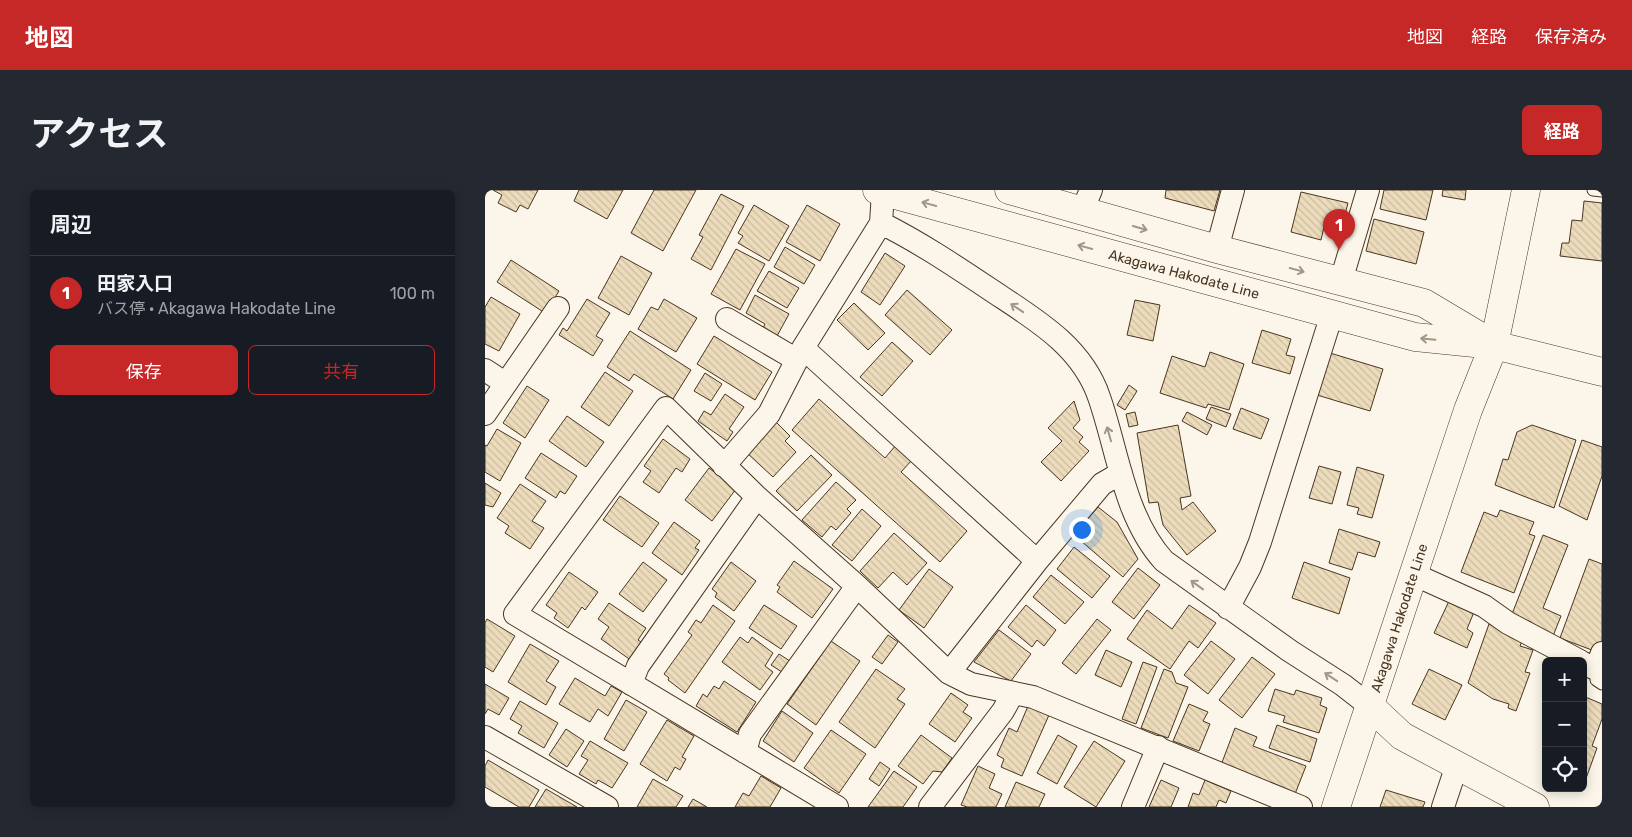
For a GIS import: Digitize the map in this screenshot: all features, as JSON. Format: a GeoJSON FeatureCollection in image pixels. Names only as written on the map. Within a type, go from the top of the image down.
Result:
{"type":"FeatureCollection","features":[{"type":"Feature","properties":{"kind":"main road"},"geometry":{"type":"LineString","coordinates":[[1009,190],[1087,201],[1217,249],[1424,303],[1494,345],[1602,372]]}},
{"type":"Feature","properties":{"kind":"main road"},"geometry":{"type":"LineString","coordinates":[[1494,345],[1526,190]]}},
{"type":"Feature","properties":{"kind":"main road","name":"Akagawa Hakodate Line"},"geometry":{"type":"LineString","coordinates":[[880,191],[1415,337],[1494,345],[1468,410],[1335,807]]}},
{"type":"Feature","properties":{"kind":"main road"},"geometry":{"type":"LineString","coordinates":[[1370,706],[1401,736],[1535,807]]}},
{"type":"Feature","properties":{"kind":"street"},"geometry":{"type":"LineString","coordinates":[[1217,249],[1233,190]]}},
{"type":"Feature","properties":{"kind":"street"},"geometry":{"type":"LineString","coordinates":[[1341,281],[1369,190]]}},
{"type":"Feature","properties":{"kind":"street"},"geometry":{"type":"LineString","coordinates":[[724,466],[769,414],[800,354],[881,223],[880,191]]}},
{"type":"Feature","properties":{"kind":"street"},"geometry":{"type":"LineString","coordinates":[[881,223],[921,242],[1050,330],[1069,348],[1085,367],[1099,396],[1133,509],[1153,548],[1164,561],[1228,608],[1343,685],[1370,706]]}},
{"type":"Feature","properties":{"kind":"street"},"geometry":{"type":"LineString","coordinates":[[485,414],[505,383],[517,372],[558,308]]}},
{"type":"Feature","properties":{"kind":"street"},"geometry":{"type":"LineString","coordinates":[[1228,608],[1250,567],[1260,542],[1332,314]]}},
{"type":"Feature","properties":{"kind":"street"},"geometry":{"type":"LineString","coordinates":[[727,319],[800,354],[1037,561]]}},
{"type":"Feature","properties":{"kind":"street"},"geometry":{"type":"LineString","coordinates":[[485,370],[505,383]]}},
{"type":"Feature","properties":{"kind":"street"},"geometry":{"type":"LineString","coordinates":[[837,807],[515,614],[665,408],[757,497],[857,586],[949,673],[971,684],[1033,696],[1301,807]]}},
{"type":"Feature","properties":{"kind":"street"},"geometry":{"type":"LineString","coordinates":[[949,673],[1037,561],[1102,484],[1121,473]]}},
{"type":"Feature","properties":{"kind":"street"},"geometry":{"type":"LineString","coordinates":[[631,684],[638,666],[757,497]]}},
{"type":"Feature","properties":{"kind":"street"},"geometry":{"type":"LineString","coordinates":[[1413,574],[1484,606],[1508,623],[1593,666]]}},
{"type":"Feature","properties":{"kind":"street"},"geometry":{"type":"LineString","coordinates":[[745,752],[750,734],[857,586]]}},
{"type":"Feature","properties":{"kind":"street"},"geometry":{"type":"LineString","coordinates":[[930,807],[1003,711],[1013,693]]}},
{"type":"Feature","properties":{"kind":"street"},"geometry":{"type":"LineString","coordinates":[[485,737],[607,807]]}},
{"type":"Feature","properties":{"kind":"street"},"geometry":{"type":"LineString","coordinates":[[1133,807],[1158,747]]}},
{"type":"Feature","properties":{"kind":"street"},"geometry":{"type":"LineString","coordinates":[[1443,807],[1457,765]]}},
{"type":"Feature","properties":{"kind":"lane"},"geometry":{"type":"LineString","coordinates":[[1593,190],[1602,191]]}},
{"type":"Feature","properties":{"kind":"building"},"geometry":{"type":"Polygon","coordinates":[[[493,190],[538,190],[528,209],[520,205],[516,212],[498,203],[502,195],[493,190]]]}},
{"type":"Feature","properties":{"kind":"building"},"geometry":{"type":"Polygon","coordinates":[[[579,190],[623,190],[607,219],[574,201],[579,190]]]}},
{"type":"Feature","properties":{"kind":"building"},"geometry":{"type":"Polygon","coordinates":[[[654,190],[696,190],[663,251],[631,233],[654,190]]]}},
{"type":"Feature","properties":{"kind":"building"},"geometry":{"type":"Polygon","coordinates":[[[1166,190],[1220,190],[1214,211],[1165,198],[1166,190]]]}},
{"type":"Feature","properties":{"kind":"building"},"geometry":{"type":"Polygon","coordinates":[[[1384,190],[1433,190],[1426,220],[1380,209],[1384,190]]]}},
{"type":"Feature","properties":{"kind":"building"},"geometry":{"type":"Polygon","coordinates":[[[1443,190],[1466,190],[1465,200],[1442,196],[1443,190]]]}},
{"type":"Feature","properties":{"kind":"building"},"geometry":{"type":"Polygon","coordinates":[[[1301,192],[1348,203],[1343,222],[1326,218],[1321,240],[1291,232],[1301,192]]]}},
{"type":"Feature","properties":{"kind":"building"},"geometry":{"type":"Polygon","coordinates":[[[721,194],[744,206],[711,270],[691,259],[703,237],[699,235],[721,194]]]}},
{"type":"Feature","properties":{"kind":"building"},"geometry":{"type":"Polygon","coordinates":[[[1584,201],[1602,203],[1602,261],[1560,256],[1562,243],[1569,243],[1572,220],[1582,221],[1584,201]]]}},
{"type":"Feature","properties":{"kind":"building"},"geometry":{"type":"Polygon","coordinates":[[[754,205],[789,226],[769,261],[738,243],[743,236],[738,233],[754,205]]]}},
{"type":"Feature","properties":{"kind":"building"},"geometry":{"type":"Polygon","coordinates":[[[807,205],[840,224],[820,261],[786,242],[807,205]]]}},
{"type":"Feature","properties":{"kind":"building"},"geometry":{"type":"Polygon","coordinates":[[[1374,219],[1424,232],[1416,264],[1366,251],[1374,219]]]}},
{"type":"Feature","properties":{"kind":"building"},"geometry":{"type":"Polygon","coordinates":[[[785,247],[815,265],[804,284],[774,267],[785,247]]]}},
{"type":"Feature","properties":{"kind":"building"},"geometry":{"type":"Polygon","coordinates":[[[736,249],[765,264],[740,310],[711,294],[736,249]]]}},
{"type":"Feature","properties":{"kind":"building"},"geometry":{"type":"Polygon","coordinates":[[[885,253],[905,266],[880,305],[861,292],[885,253]]]}},
{"type":"Feature","properties":{"kind":"building"},"geometry":{"type":"Polygon","coordinates":[[[621,256],[652,273],[629,315],[598,298],[621,256]]]}},
{"type":"Feature","properties":{"kind":"building"},"geometry":{"type":"Polygon","coordinates":[[[511,260],[559,291],[545,313],[497,282],[511,260]]]}},
{"type":"Feature","properties":{"kind":"building"},"geometry":{"type":"Polygon","coordinates":[[[769,271],[799,288],[787,308],[757,291],[769,271]]]}},
{"type":"Feature","properties":{"kind":"building"},"geometry":{"type":"Polygon","coordinates":[[[907,290],[952,330],[930,355],[885,315],[907,290]]]}},
{"type":"Feature","properties":{"kind":"building"},"geometry":{"type":"Polygon","coordinates":[[[755,295],[789,314],[777,336],[763,328],[765,324],[746,313],[755,295]]]}},
{"type":"Feature","properties":{"kind":"building"},"geometry":{"type":"Polygon","coordinates":[[[491,297],[520,314],[499,351],[485,344],[485,307],[491,297]]]}},
{"type":"Feature","properties":{"kind":"building"},"geometry":{"type":"Polygon","coordinates":[[[587,299],[610,313],[596,336],[603,340],[593,356],[559,335],[563,328],[567,331],[587,299]]]}},
{"type":"Feature","properties":{"kind":"building"},"geometry":{"type":"Polygon","coordinates":[[[664,299],[697,318],[676,352],[638,329],[651,307],[658,310],[664,299]]]}},
{"type":"Feature","properties":{"kind":"building"},"geometry":{"type":"Polygon","coordinates":[[[1135,300],[1160,305],[1153,341],[1127,335],[1135,300]]]}},
{"type":"Feature","properties":{"kind":"building"},"geometry":{"type":"Polygon","coordinates":[[[854,303],[885,333],[868,350],[837,320],[854,303]]]}},
{"type":"Feature","properties":{"kind":"building"},"geometry":{"type":"Polygon","coordinates":[[[1262,330],[1291,339],[1286,355],[1295,357],[1290,374],[1252,363],[1262,330]]]}},
{"type":"Feature","properties":{"kind":"building"},"geometry":{"type":"Polygon","coordinates":[[[630,331],[691,370],[673,399],[634,374],[629,381],[607,367],[630,331]]]}},
{"type":"Feature","properties":{"kind":"building"},"geometry":{"type":"Polygon","coordinates":[[[714,336],[772,372],[755,400],[697,364],[714,336]]]}},
{"type":"Feature","properties":{"kind":"building"},"geometry":{"type":"Polygon","coordinates":[[[892,342],[913,361],[882,396],[860,377],[892,342]]]}},
{"type":"Feature","properties":{"kind":"building"},"geometry":{"type":"Polygon","coordinates":[[[1210,352],[1244,364],[1229,410],[1208,404],[1206,408],[1160,393],[1172,356],[1205,367],[1210,352]]]}},
{"type":"Feature","properties":{"kind":"building"},"geometry":{"type":"Polygon","coordinates":[[[1330,353],[1383,369],[1370,411],[1317,395],[1330,353]]]}},
{"type":"Feature","properties":{"kind":"building"},"geometry":{"type":"Polygon","coordinates":[[[605,372],[633,391],[609,426],[581,407],[605,372]]]}},
{"type":"Feature","properties":{"kind":"building"},"geometry":{"type":"Polygon","coordinates":[[[705,373],[722,384],[711,401],[694,391],[705,373]]]}},
{"type":"Feature","properties":{"kind":"building"},"geometry":{"type":"Polygon","coordinates":[[[1129,385],[1137,391],[1125,410],[1117,405],[1129,385]]]}},
{"type":"Feature","properties":{"kind":"building"},"geometry":{"type":"Polygon","coordinates":[[[527,386],[549,400],[525,438],[503,423],[527,386]]]}},
{"type":"Feature","properties":{"kind":"building"},"geometry":{"type":"Polygon","coordinates":[[[725,394],[744,407],[729,429],[733,432],[727,441],[698,421],[704,411],[711,415],[725,394]]]}},
{"type":"Feature","properties":{"kind":"building"},"geometry":{"type":"Polygon","coordinates":[[[819,399],[885,458],[896,445],[912,460],[901,472],[967,531],[940,562],[792,430],[819,399]]]}},
{"type":"Feature","properties":{"kind":"building"},"geometry":{"type":"Polygon","coordinates":[[[1074,401],[1080,420],[1073,428],[1083,437],[1079,442],[1089,451],[1061,481],[1041,462],[1062,441],[1048,428],[1074,401]]]}},
{"type":"Feature","properties":{"kind":"building"},"geometry":{"type":"Polygon","coordinates":[[[1211,407],[1231,414],[1226,427],[1206,419],[1211,407]]]}},
{"type":"Feature","properties":{"kind":"building"},"geometry":{"type":"Polygon","coordinates":[[[1241,408],[1269,419],[1261,439],[1233,429],[1241,408]]]}},
{"type":"Feature","properties":{"kind":"building"},"geometry":{"type":"Polygon","coordinates":[[[1135,412],[1138,425],[1129,427],[1126,414],[1135,412]]]}},
{"type":"Feature","properties":{"kind":"building"},"geometry":{"type":"Polygon","coordinates":[[[1187,412],[1212,425],[1207,435],[1182,421],[1187,412]]]}},
{"type":"Feature","properties":{"kind":"building"},"geometry":{"type":"Polygon","coordinates":[[[567,416],[604,442],[586,467],[549,441],[567,416]]]}},
{"type":"Feature","properties":{"kind":"building"},"geometry":{"type":"Polygon","coordinates":[[[776,422],[790,436],[785,441],[796,452],[773,477],[747,453],[776,422]]]}},
{"type":"Feature","properties":{"kind":"building"},"geometry":{"type":"Polygon","coordinates":[[[1178,425],[1191,496],[1180,498],[1182,510],[1193,502],[1216,531],[1187,555],[1163,525],[1158,502],[1149,503],[1137,433],[1178,425]]]}},
{"type":"Feature","properties":{"kind":"building"},"geometry":{"type":"Polygon","coordinates":[[[1532,425],[1576,440],[1554,508],[1495,485],[1503,459],[1508,460],[1517,432],[1532,425]]]}},
{"type":"Feature","properties":{"kind":"building"},"geometry":{"type":"Polygon","coordinates":[[[497,429],[521,443],[500,481],[485,472],[485,445],[487,446],[497,429]]]}},
{"type":"Feature","properties":{"kind":"building"},"geometry":{"type":"Polygon","coordinates":[[[663,439],[690,459],[682,472],[676,468],[659,493],[643,482],[651,471],[644,466],[663,439]]]}},
{"type":"Feature","properties":{"kind":"building"},"geometry":{"type":"Polygon","coordinates":[[[1582,440],[1602,447],[1602,476],[1587,520],[1559,506],[1582,440]]]}},
{"type":"Feature","properties":{"kind":"building"},"geometry":{"type":"Polygon","coordinates":[[[541,453],[577,476],[565,494],[560,491],[556,498],[525,478],[541,453]]]}},
{"type":"Feature","properties":{"kind":"building"},"geometry":{"type":"Polygon","coordinates":[[[811,455],[832,475],[797,511],[776,491],[811,455]]]}},
{"type":"Feature","properties":{"kind":"building"},"geometry":{"type":"Polygon","coordinates":[[[1319,466],[1341,472],[1332,504],[1309,498],[1319,466]]]}},
{"type":"Feature","properties":{"kind":"building"},"geometry":{"type":"Polygon","coordinates":[[[1357,467],[1384,475],[1372,518],[1357,514],[1359,508],[1347,505],[1357,467]]]}},
{"type":"Feature","properties":{"kind":"building"},"geometry":{"type":"Polygon","coordinates":[[[709,468],[736,489],[712,521],[685,500],[709,468]]]}},
{"type":"Feature","properties":{"kind":"building"},"geometry":{"type":"Polygon","coordinates":[[[836,482],[856,500],[847,509],[851,513],[836,530],[831,526],[822,537],[802,520],[836,482]]]}},
{"type":"Feature","properties":{"kind":"building"},"geometry":{"type":"Polygon","coordinates":[[[485,483],[501,493],[493,507],[485,505],[485,483]]]}},
{"type":"Feature","properties":{"kind":"building"},"geometry":{"type":"Polygon","coordinates":[[[520,484],[546,501],[532,521],[544,528],[530,549],[505,533],[509,526],[497,518],[520,484]]]}},
{"type":"Feature","properties":{"kind":"building"},"geometry":{"type":"Polygon","coordinates":[[[620,496],[659,523],[642,547],[603,520],[620,496]]]}},
{"type":"Feature","properties":{"kind":"building"},"geometry":{"type":"Polygon","coordinates":[[[1098,507],[1117,522],[1138,559],[1123,577],[1074,535],[1098,507]]]}},
{"type":"Feature","properties":{"kind":"building"},"geometry":{"type":"Polygon","coordinates":[[[862,509],[881,526],[852,561],[832,545],[862,509]]]}},
{"type":"Feature","properties":{"kind":"building"},"geometry":{"type":"Polygon","coordinates":[[[1500,510],[1534,522],[1529,534],[1535,536],[1514,593],[1461,572],[1484,512],[1497,517],[1500,510]]]}},
{"type":"Feature","properties":{"kind":"building"},"geometry":{"type":"Polygon","coordinates":[[[674,522],[700,541],[695,548],[699,550],[682,575],[652,553],[674,522]]]}},
{"type":"Feature","properties":{"kind":"building"},"geometry":{"type":"Polygon","coordinates":[[[1339,529],[1380,542],[1375,557],[1358,552],[1352,570],[1329,563],[1339,529]]]}},
{"type":"Feature","properties":{"kind":"building"},"geometry":{"type":"Polygon","coordinates":[[[894,533],[927,563],[907,585],[893,572],[878,588],[860,571],[894,533]]]}},
{"type":"Feature","properties":{"kind":"building"},"geometry":{"type":"Polygon","coordinates":[[[1543,535],[1568,545],[1543,608],[1561,616],[1553,636],[1529,627],[1531,622],[1512,614],[1543,535]]]}},
{"type":"Feature","properties":{"kind":"building"},"geometry":{"type":"Polygon","coordinates":[[[1074,547],[1110,576],[1092,598],[1057,569],[1074,547]]]}},
{"type":"Feature","properties":{"kind":"building"},"geometry":{"type":"Polygon","coordinates":[[[1589,559],[1602,564],[1602,640],[1597,652],[1560,638],[1589,559]]]}},
{"type":"Feature","properties":{"kind":"building"},"geometry":{"type":"Polygon","coordinates":[[[794,561],[833,589],[812,618],[777,592],[780,587],[777,585],[794,561]]]}},
{"type":"Feature","properties":{"kind":"building"},"geometry":{"type":"Polygon","coordinates":[[[643,562],[667,580],[643,612],[619,594],[643,562]]]}},
{"type":"Feature","properties":{"kind":"building"},"geometry":{"type":"Polygon","coordinates":[[[731,562],[756,581],[734,611],[715,597],[717,593],[712,589],[731,562]]]}},
{"type":"Feature","properties":{"kind":"building"},"geometry":{"type":"Polygon","coordinates":[[[1304,562],[1350,578],[1339,614],[1292,598],[1304,562]]]}},
{"type":"Feature","properties":{"kind":"building"},"geometry":{"type":"Polygon","coordinates":[[[1138,568],[1160,585],[1134,619],[1112,602],[1138,568]]]}},
{"type":"Feature","properties":{"kind":"building"},"geometry":{"type":"Polygon","coordinates":[[[929,569],[953,587],[924,628],[899,610],[929,569]]]}},
{"type":"Feature","properties":{"kind":"building"},"geometry":{"type":"Polygon","coordinates":[[[569,572],[598,592],[585,610],[582,607],[568,628],[554,618],[557,613],[546,605],[569,572]]]}},
{"type":"Feature","properties":{"kind":"building"},"geometry":{"type":"Polygon","coordinates":[[[1051,575],[1084,602],[1065,624],[1033,597],[1051,575]]]}},
{"type":"Feature","properties":{"kind":"building"},"geometry":{"type":"Polygon","coordinates":[[[1449,601],[1474,612],[1467,629],[1473,633],[1467,648],[1434,633],[1449,601]]]}},
{"type":"Feature","properties":{"kind":"building"},"geometry":{"type":"Polygon","coordinates":[[[609,603],[646,628],[638,640],[644,644],[632,661],[601,639],[609,627],[598,619],[609,603]]]}},
{"type":"Feature","properties":{"kind":"building"},"geometry":{"type":"Polygon","coordinates":[[[713,605],[735,621],[685,693],[668,680],[669,678],[664,674],[692,635],[688,632],[696,620],[701,623],[713,605]]]}},
{"type":"Feature","properties":{"kind":"building"},"geometry":{"type":"Polygon","coordinates":[[[764,605],[797,626],[781,649],[749,628],[764,605]]]}},
{"type":"Feature","properties":{"kind":"building"},"geometry":{"type":"Polygon","coordinates":[[[1026,605],[1056,630],[1044,646],[1037,640],[1032,647],[1008,627],[1026,605]]]}},
{"type":"Feature","properties":{"kind":"building"},"geometry":{"type":"Polygon","coordinates":[[[1189,605],[1216,623],[1198,648],[1189,641],[1170,669],[1127,639],[1147,610],[1172,629],[1189,605]]]}},
{"type":"Feature","properties":{"kind":"building"},"geometry":{"type":"Polygon","coordinates":[[[487,619],[515,636],[493,672],[485,667],[485,623],[487,619]]]}},
{"type":"Feature","properties":{"kind":"building"},"geometry":{"type":"Polygon","coordinates":[[[1097,619],[1111,630],[1076,674],[1062,663],[1097,619]]]}},
{"type":"Feature","properties":{"kind":"building"},"geometry":{"type":"Polygon","coordinates":[[[1489,624],[1510,631],[1508,636],[1522,641],[1520,646],[1533,650],[1525,672],[1530,673],[1516,711],[1508,708],[1509,704],[1493,699],[1468,683],[1489,624]]]}},
{"type":"Feature","properties":{"kind":"building"},"geometry":{"type":"Polygon","coordinates":[[[999,630],[1031,654],[1011,681],[974,662],[999,630]]]}},
{"type":"Feature","properties":{"kind":"building"},"geometry":{"type":"Polygon","coordinates":[[[888,635],[898,642],[882,664],[872,657],[888,635]]]}},
{"type":"Feature","properties":{"kind":"building"},"geometry":{"type":"Polygon","coordinates":[[[740,637],[748,643],[752,637],[773,653],[765,666],[773,672],[760,690],[722,662],[740,637]]]}},
{"type":"Feature","properties":{"kind":"building"},"geometry":{"type":"Polygon","coordinates":[[[831,641],[860,661],[816,725],[787,704],[831,641]]]}},
{"type":"Feature","properties":{"kind":"building"},"geometry":{"type":"Polygon","coordinates":[[[1211,641],[1235,659],[1208,694],[1184,675],[1211,641]]]}},
{"type":"Feature","properties":{"kind":"building"},"geometry":{"type":"Polygon","coordinates":[[[530,644],[559,661],[546,681],[556,687],[546,705],[508,682],[530,644]]]}},
{"type":"Feature","properties":{"kind":"building"},"geometry":{"type":"Polygon","coordinates":[[[1106,650],[1132,662],[1121,687],[1095,675],[1106,650]]]}},
{"type":"Feature","properties":{"kind":"building"},"geometry":{"type":"Polygon","coordinates":[[[779,654],[793,663],[785,674],[771,665],[779,654]]]}},
{"type":"Feature","properties":{"kind":"building"},"geometry":{"type":"Polygon","coordinates":[[[1252,657],[1275,674],[1242,718],[1219,700],[1252,657]]]}},
{"type":"Feature","properties":{"kind":"building"},"geometry":{"type":"Polygon","coordinates":[[[1143,662],[1157,667],[1136,724],[1122,719],[1143,662]]]}},
{"type":"Feature","properties":{"kind":"building"},"geometry":{"type":"Polygon","coordinates":[[[876,669],[905,689],[897,699],[905,704],[875,748],[839,722],[876,669]]]}},
{"type":"Feature","properties":{"kind":"building"},"geometry":{"type":"Polygon","coordinates":[[[1164,669],[1172,672],[1176,683],[1188,687],[1168,738],[1141,728],[1164,669]]]}},
{"type":"Feature","properties":{"kind":"building"},"geometry":{"type":"Polygon","coordinates":[[[1429,669],[1462,685],[1445,720],[1412,704],[1429,669]]]}},
{"type":"Feature","properties":{"kind":"building"},"geometry":{"type":"Polygon","coordinates":[[[575,678],[605,696],[611,686],[622,692],[608,716],[598,709],[590,722],[559,704],[575,678]]]}},
{"type":"Feature","properties":{"kind":"building"},"geometry":{"type":"Polygon","coordinates":[[[724,681],[756,702],[737,732],[696,706],[703,694],[707,697],[714,686],[719,689],[724,681]]]}},
{"type":"Feature","properties":{"kind":"building"},"geometry":{"type":"Polygon","coordinates":[[[485,684],[509,698],[499,715],[488,709],[485,714],[485,684]]]}},
{"type":"Feature","properties":{"kind":"building"},"geometry":{"type":"Polygon","coordinates":[[[1275,689],[1294,695],[1296,690],[1322,698],[1320,705],[1327,708],[1319,733],[1283,722],[1285,716],[1268,711],[1275,689]]]}},
{"type":"Feature","properties":{"kind":"building"},"geometry":{"type":"Polygon","coordinates":[[[951,693],[968,705],[963,712],[972,718],[955,742],[929,724],[951,693]]]}},
{"type":"Feature","properties":{"kind":"building"},"geometry":{"type":"Polygon","coordinates":[[[1587,698],[1602,704],[1602,719],[1592,746],[1597,748],[1587,776],[1587,698]]]}},
{"type":"Feature","properties":{"kind":"building"},"geometry":{"type":"Polygon","coordinates":[[[626,700],[647,712],[624,751],[604,739],[626,700]]]}},
{"type":"Feature","properties":{"kind":"building"},"geometry":{"type":"Polygon","coordinates":[[[520,701],[558,723],[544,748],[518,733],[522,726],[510,719],[520,701]]]}},
{"type":"Feature","properties":{"kind":"building"},"geometry":{"type":"Polygon","coordinates":[[[1189,704],[1208,712],[1203,721],[1210,724],[1199,751],[1173,741],[1189,704]]]}},
{"type":"Feature","properties":{"kind":"building"},"geometry":{"type":"Polygon","coordinates":[[[1028,706],[1049,715],[1022,776],[1001,767],[1004,759],[997,755],[1009,728],[1017,732],[1028,706]]]}},
{"type":"Feature","properties":{"kind":"building"},"geometry":{"type":"Polygon","coordinates":[[[782,711],[813,733],[794,762],[763,741],[782,711]]]}},
{"type":"Feature","properties":{"kind":"building"},"geometry":{"type":"Polygon","coordinates":[[[667,720],[694,736],[682,757],[686,759],[680,770],[675,767],[667,781],[640,764],[667,720]]]}},
{"type":"Feature","properties":{"kind":"building"},"geometry":{"type":"Polygon","coordinates":[[[1277,725],[1317,739],[1310,762],[1269,748],[1277,725]]]}},
{"type":"Feature","properties":{"kind":"building"},"geometry":{"type":"Polygon","coordinates":[[[1235,728],[1257,737],[1253,746],[1306,766],[1295,794],[1221,765],[1235,728]]]}},
{"type":"Feature","properties":{"kind":"building"},"geometry":{"type":"Polygon","coordinates":[[[566,729],[584,741],[567,767],[549,755],[566,729]]]}},
{"type":"Feature","properties":{"kind":"building"},"geometry":{"type":"Polygon","coordinates":[[[831,730],[866,754],[839,793],[804,768],[831,730]]]}},
{"type":"Feature","properties":{"kind":"building"},"geometry":{"type":"Polygon","coordinates":[[[921,735],[952,758],[942,772],[933,771],[923,784],[898,766],[921,735]]]}},
{"type":"Feature","properties":{"kind":"building"},"geometry":{"type":"Polygon","coordinates":[[[1058,735],[1077,746],[1057,784],[1037,773],[1058,735]]]}},
{"type":"Feature","properties":{"kind":"building"},"geometry":{"type":"Polygon","coordinates":[[[590,741],[628,763],[612,788],[598,780],[596,784],[579,774],[588,760],[581,756],[590,741]]]}},
{"type":"Feature","properties":{"kind":"building"},"geometry":{"type":"Polygon","coordinates":[[[1094,741],[1125,761],[1096,807],[1064,787],[1094,741]]]}},
{"type":"Feature","properties":{"kind":"building"},"geometry":{"type":"Polygon","coordinates":[[[488,760],[539,790],[529,807],[519,807],[485,787],[485,766],[488,760]]]}},
{"type":"Feature","properties":{"kind":"building"},"geometry":{"type":"Polygon","coordinates":[[[880,762],[890,769],[879,786],[869,779],[880,762]]]}},
{"type":"Feature","properties":{"kind":"building"},"geometry":{"type":"Polygon","coordinates":[[[978,766],[995,774],[989,788],[1002,794],[996,807],[967,807],[961,805],[978,766]]]}},
{"type":"Feature","properties":{"kind":"building"},"geometry":{"type":"Polygon","coordinates":[[[894,771],[917,787],[903,807],[868,807],[894,771]]]}},
{"type":"Feature","properties":{"kind":"building"},"geometry":{"type":"Polygon","coordinates":[[[761,776],[781,788],[770,807],[735,807],[743,793],[749,796],[761,776]]]}},
{"type":"Feature","properties":{"kind":"building"},"geometry":{"type":"Polygon","coordinates":[[[653,779],[683,796],[676,807],[637,807],[653,779]]]}},
{"type":"Feature","properties":{"kind":"building"},"geometry":{"type":"Polygon","coordinates":[[[1161,780],[1179,788],[1171,807],[1149,807],[1161,780]]]}},
{"type":"Feature","properties":{"kind":"building"},"geometry":{"type":"Polygon","coordinates":[[[1205,780],[1231,791],[1226,803],[1219,800],[1216,807],[1188,807],[1193,793],[1199,795],[1205,780]]]}},
{"type":"Feature","properties":{"kind":"building"},"geometry":{"type":"Polygon","coordinates":[[[1016,782],[1045,794],[1039,807],[1005,807],[1016,782]]]}},
{"type":"Feature","properties":{"kind":"building"},"geometry":{"type":"Polygon","coordinates":[[[546,789],[577,807],[535,807],[546,789]]]}},
{"type":"Feature","properties":{"kind":"building"},"geometry":{"type":"Polygon","coordinates":[[[1386,790],[1425,802],[1423,807],[1380,807],[1386,790]]]}},
{"type":"Feature","properties":{"kind":"building"},"geometry":{"type":"Polygon","coordinates":[[[693,799],[707,807],[688,807],[693,799]]]}},
{"type":"Feature","properties":{"kind":"place","name":"田家入口"},"geometry":{"type":"Point","coordinates":[1339,250]}}]}
